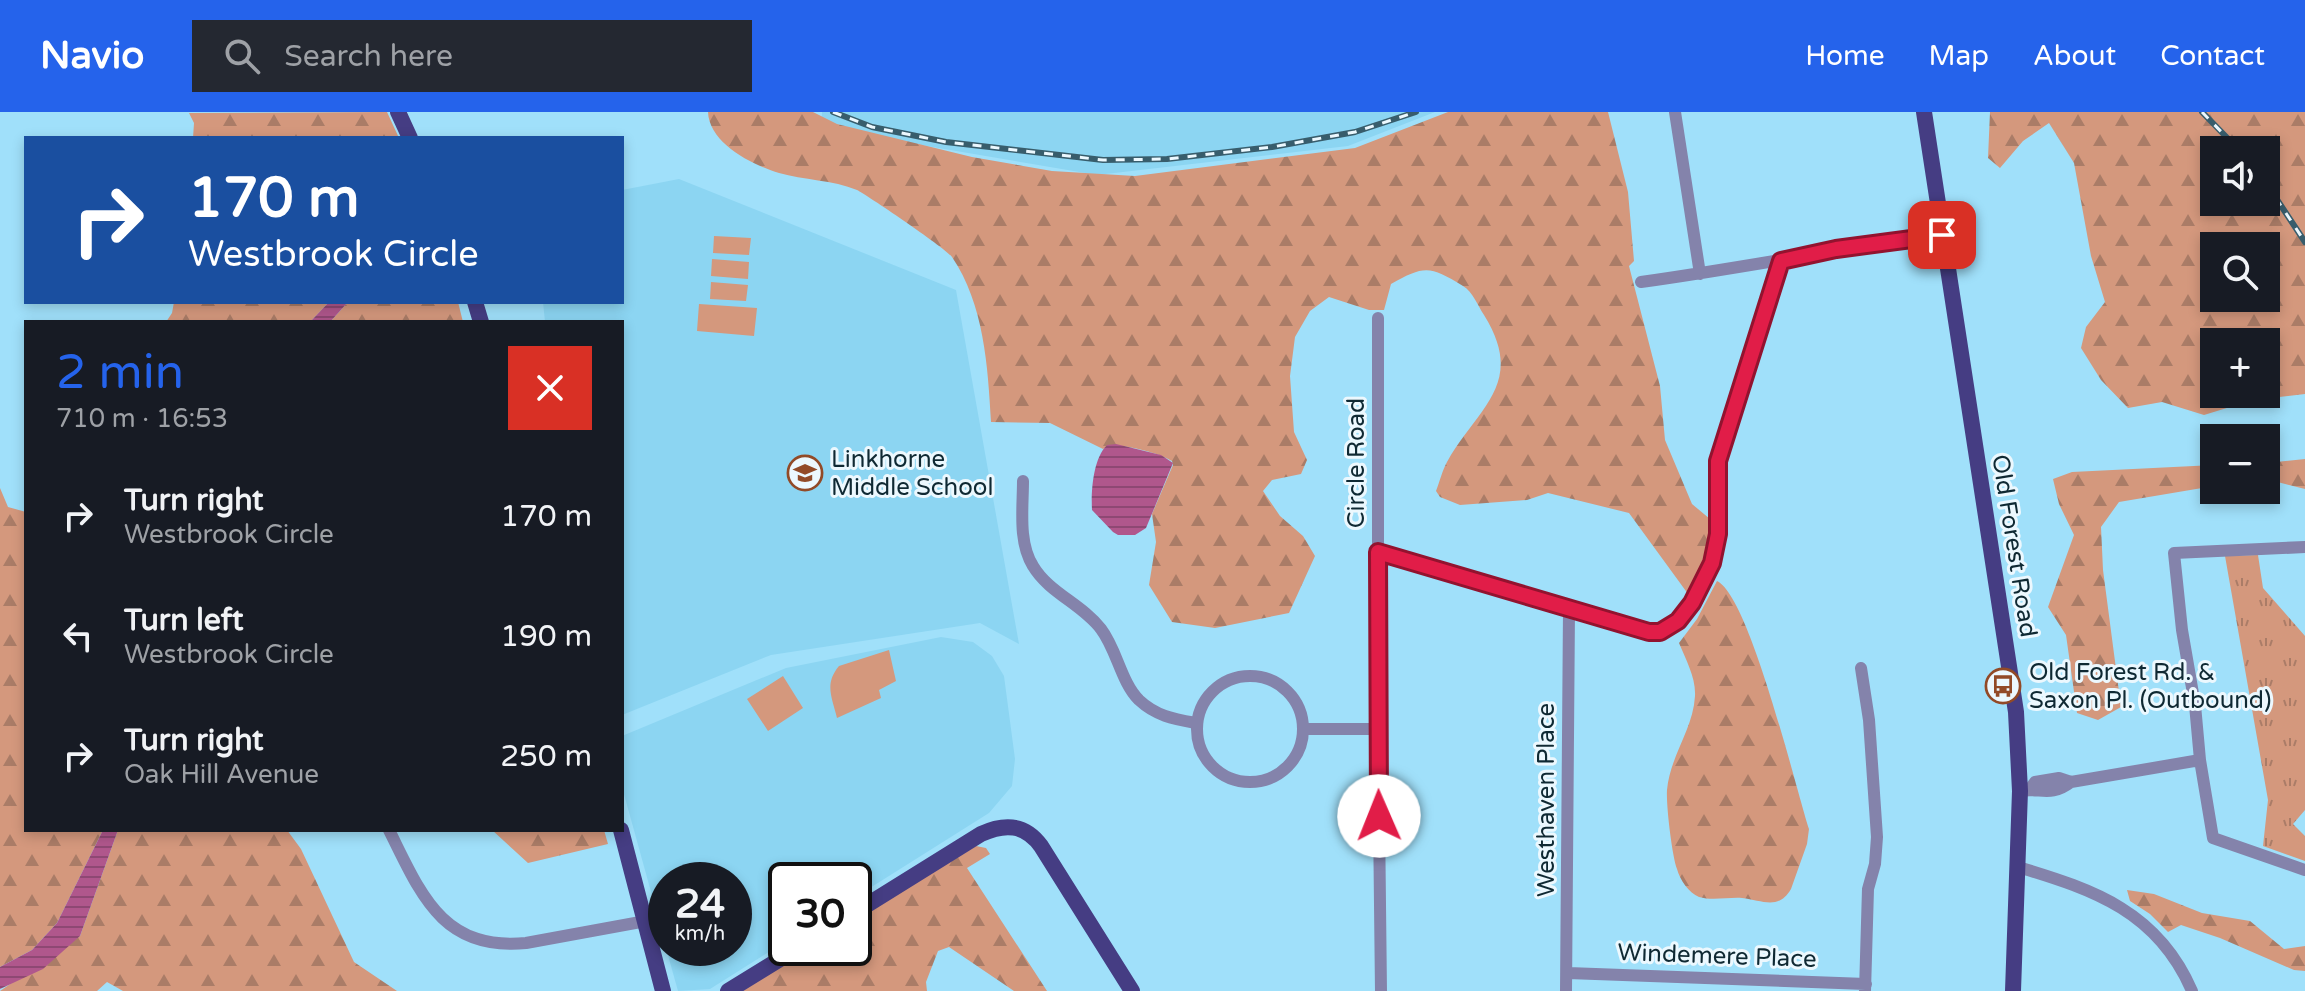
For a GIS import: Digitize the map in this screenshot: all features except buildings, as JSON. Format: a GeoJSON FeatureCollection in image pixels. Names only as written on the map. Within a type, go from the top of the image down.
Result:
{"type":"FeatureCollection","features":[{"type":"Feature","properties":{"kind":"main road"},"geometry":{"type":"LineString","coordinates":[[398,112],[409,136]]}},
{"type":"Feature","properties":{"kind":"main road","name":"Old Forest Road"},"geometry":{"type":"LineString","coordinates":[[1924,112],[2016,712],[2025,790],[2013,991]]}},
{"type":"Feature","properties":{"kind":"main road"},"geometry":{"type":"LineString","coordinates":[[872,902],[981,834],[1002,827],[1019,828],[1034,837],[1041,846],[1132,991]]}},
{"type":"Feature","properties":{"kind":"main road"},"geometry":{"type":"LineString","coordinates":[[622,832],[663,991]]}},
{"type":"Feature","properties":{"kind":"main road"},"geometry":{"type":"LineString","coordinates":[[728,991],[769,966]]}},
{"type":"Feature","properties":{"kind":"street"},"geometry":{"type":"LineString","coordinates":[[1675,112],[1700,274]]}},
{"type":"Feature","properties":{"kind":"street"},"geometry":{"type":"LineString","coordinates":[[1641,282],[1781,261],[1836,249],[1942,235]]}},
{"type":"Feature","properties":{"kind":"street"},"geometry":{"type":"LineString","coordinates":[[1378,552],[1649,632],[1660,632],[1678,621],[1692,603],[1712,563],[1718,534],[1718,461],[1781,261]]}},
{"type":"Feature","properties":{"kind":"street","name":"Circle Road"},"geometry":{"type":"LineString","coordinates":[[1378,318],[1381,991]]}},
{"type":"Feature","properties":{"kind":"street"},"geometry":{"type":"LineString","coordinates":[[1023,481],[1023,531],[1032,566],[1101,629],[1137,698],[1156,713],[1196,723]]}},
{"type":"Feature","properties":{"kind":"street"},"geometry":{"type":"LineString","coordinates":[[2305,547],[2174,553],[2182,630],[2213,838],[2305,870]]}},
{"type":"Feature","properties":{"kind":"street","name":"Westhaven Place"},"geometry":{"type":"LineString","coordinates":[[1566,991],[1569,609]]}},
{"type":"Feature","properties":{"kind":"street"},"geometry":{"type":"LineString","coordinates":[[1861,668],[1869,720],[1877,837],[1875,864],[1868,889],[1866,987]]}},
{"type":"Feature","properties":{"kind":"street"},"geometry":{"type":"LineString","coordinates":[[1248,675],[1272,681],[1292,697],[1300,712],[1303,729],[1301,744],[1285,769],[1272,777],[1243,781],[1228,777],[1205,758],[1196,723],[1201,708],[1217,689],[1231,678],[1248,675]]}},
{"type":"Feature","properties":{"kind":"street"},"geometry":{"type":"LineString","coordinates":[[1303,729],[1378,729]]}},
{"type":"Feature","properties":{"kind":"street"},"geometry":{"type":"LineString","coordinates":[[2025,790],[2035,782],[2059,778],[2071,782],[2200,760]]}},
{"type":"Feature","properties":{"kind":"street"},"geometry":{"type":"LineString","coordinates":[[390,832],[429,906],[444,921],[475,939],[507,945],[646,921]]}},
{"type":"Feature","properties":{"kind":"street"},"geometry":{"type":"LineString","coordinates":[[2018,867],[2081,887],[2133,914],[2157,934],[2174,957],[2192,991]]}},
{"type":"Feature","properties":{"kind":"street","name":"Windemere Place"},"geometry":{"type":"LineString","coordinates":[[1568,973],[1866,987]]}},
{"type":"Feature","properties":{"kind":"shaded area"},"geometry":{"type":"Polygon","coordinates":[[[822,112],[1435,112],[1348,146],[1097,175],[821,128],[822,112]]]}},
{"type":"Feature","properties":{"kind":"shaded area","name":"Linkhorne Middle School"},"geometry":{"type":"Polygon","coordinates":[[[679,179],[956,290],[1019,644],[980,623],[771,655],[624,714],[624,320],[545,320],[543,304],[624,304],[624,190],[679,179]]]}},
{"type":"Feature","properties":{"kind":"shaded area"},"geometry":{"type":"Polygon","coordinates":[[[327,304],[346,304],[332,320],[312,320],[327,304]]]}},
{"type":"Feature","properties":{"kind":"shaded area"},"geometry":{"type":"Polygon","coordinates":[[[1116,444],[1161,455],[1173,463],[1146,528],[1135,535],[1118,535],[1092,510],[1099,458],[1107,445],[1116,444]]]}},
{"type":"Feature","properties":{"kind":"shaded area"},"geometry":{"type":"Polygon","coordinates":[[[941,637],[973,642],[992,656],[1004,676],[1015,759],[1012,786],[989,813],[872,887],[872,862],[768,862],[768,952],[752,962],[752,862],[648,862],[648,881],[624,794],[624,735],[786,668],[941,637]]]}},
{"type":"Feature","properties":{"kind":"shaded area"},"geometry":{"type":"Polygon","coordinates":[[[102,832],[117,832],[80,936],[43,969],[0,989],[0,967],[32,950],[57,923],[102,832]]]}},
{"type":"Feature","properties":{"kind":"shaded area"},"geometry":{"type":"Polygon","coordinates":[[[671,966],[746,966],[710,989],[678,991],[671,966]]]}},
{"type":"Feature","properties":{"kind":"green space"},"geometry":{"type":"Polygon","coordinates":[[[387,112],[398,136],[193,136],[194,123],[189,113],[387,112]]]}},
{"type":"Feature","properties":{"kind":"green space"},"geometry":{"type":"Polygon","coordinates":[[[708,112],[813,112],[837,124],[972,157],[1052,171],[1135,176],[1355,148],[1448,112],[1608,112],[1628,192],[1634,261],[1629,266],[1660,386],[1665,440],[1692,504],[1710,519],[1710,558],[1691,598],[1629,513],[1548,493],[1527,500],[1460,505],[1440,497],[1436,491],[1445,465],[1493,394],[1501,359],[1496,339],[1470,292],[1443,275],[1427,270],[1412,273],[1391,284],[1384,310],[1369,310],[1329,297],[1310,311],[1295,337],[1290,376],[1294,432],[1307,460],[1301,474],[1272,480],[1263,491],[1280,516],[1303,536],[1315,556],[1289,613],[1215,628],[1172,622],[1149,585],[1156,542],[1152,514],[1172,461],[1148,451],[1127,447],[1103,449],[1050,423],[991,422],[986,358],[978,315],[963,275],[952,257],[857,190],[779,173],[745,158],[724,143],[710,123],[708,112]]]}},
{"type":"Feature","properties":{"kind":"green space"},"geometry":{"type":"Polygon","coordinates":[[[1990,112],[2305,112],[2305,394],[2280,397],[2280,328],[2200,328],[2200,408],[2227,408],[2204,415],[2162,402],[2128,408],[2101,380],[2081,348],[2086,327],[2105,302],[2091,256],[2074,163],[2049,123],[2023,141],[2000,168],[1988,158],[1990,112]]]}},
{"type":"Feature","properties":{"kind":"green space"},"geometry":{"type":"Polygon","coordinates":[[[714,236],[751,238],[749,255],[713,253],[714,236]]]}},
{"type":"Feature","properties":{"kind":"green space"},"geometry":{"type":"Polygon","coordinates":[[[712,259],[749,262],[748,279],[711,276],[712,259]]]}},
{"type":"Feature","properties":{"kind":"green space"},"geometry":{"type":"Polygon","coordinates":[[[711,282],[748,285],[746,301],[710,299],[711,282]]]}},
{"type":"Feature","properties":{"kind":"green space"},"geometry":{"type":"Polygon","coordinates":[[[174,304],[327,304],[312,320],[167,320],[174,304]]]}},
{"type":"Feature","properties":{"kind":"green space"},"geometry":{"type":"Polygon","coordinates":[[[346,304],[458,304],[462,320],[332,320],[346,304]]]}},
{"type":"Feature","properties":{"kind":"green space"},"geometry":{"type":"Polygon","coordinates":[[[699,304],[757,308],[754,336],[697,331],[699,304]]]}},
{"type":"Feature","properties":{"kind":"green space"},"geometry":{"type":"Polygon","coordinates":[[[2305,459],[2305,489],[2280,483],[2280,462],[2305,459]]]}},
{"type":"Feature","properties":{"kind":"green space"},"geometry":{"type":"Polygon","coordinates":[[[2200,466],[2200,488],[2119,502],[2101,527],[2103,570],[2121,707],[2098,720],[2077,713],[2066,635],[2048,607],[2074,535],[2059,504],[2053,479],[2072,472],[2200,466]]]}},
{"type":"Feature","properties":{"kind":"green space"},"geometry":{"type":"Polygon","coordinates":[[[0,488],[8,507],[24,511],[24,832],[102,832],[57,923],[32,950],[0,967],[0,488]]]}},
{"type":"Feature","properties":{"kind":"green space"},"geometry":{"type":"Polygon","coordinates":[[[2258,555],[2263,588],[2305,636],[2305,810],[2293,824],[2305,836],[2305,861],[2263,846],[2268,800],[2225,556],[2258,555]]]}},
{"type":"Feature","properties":{"kind":"green space"},"geometry":{"type":"Polygon","coordinates":[[[1717,581],[1730,594],[1757,655],[1809,829],[1791,889],[1775,902],[1699,897],[1683,882],[1673,853],[1667,790],[1695,696],[1692,676],[1679,643],[1697,619],[1717,581]]]}},
{"type":"Feature","properties":{"kind":"green space"},"geometry":{"type":"Polygon","coordinates":[[[889,650],[896,681],[879,690],[881,698],[837,718],[830,685],[839,666],[889,650]]]}},
{"type":"Feature","properties":{"kind":"green space"},"geometry":{"type":"Polygon","coordinates":[[[783,676],[803,708],[768,731],[747,699],[783,676]]]}},
{"type":"Feature","properties":{"kind":"green space"},"geometry":{"type":"Polygon","coordinates":[[[117,832],[288,832],[301,849],[354,962],[397,991],[123,991],[107,982],[97,991],[0,991],[80,936],[117,832]]]}},
{"type":"Feature","properties":{"kind":"green space"},"geometry":{"type":"Polygon","coordinates":[[[494,832],[605,832],[608,844],[528,863],[494,832]]]}},
{"type":"Feature","properties":{"kind":"green space"},"geometry":{"type":"Polygon","coordinates":[[[976,846],[986,848],[990,854],[967,868],[1047,991],[1014,991],[949,947],[938,951],[926,982],[927,991],[741,991],[781,966],[872,966],[872,909],[976,846]]]}},
{"type":"Feature","properties":{"kind":"green space"},"geometry":{"type":"Polygon","coordinates":[[[2127,890],[2154,894],[2202,913],[2250,921],[2284,949],[2305,946],[2305,971],[2294,970],[2181,925],[2168,932],[2150,914],[2130,901],[2127,890]]]}},
{"type":"Feature","properties":{"kind":"railway"},"geometry":{"type":"LineString","coordinates":[[833,112],[872,127],[946,142],[1103,160],[1167,159],[1272,147],[1355,132],[1416,112]]}},
{"type":"Feature","properties":{"kind":"railway"},"geometry":{"type":"LineString","coordinates":[[2202,112],[2225,136]]}},
{"type":"Feature","properties":{"kind":"railway"},"geometry":{"type":"LineString","coordinates":[[2280,204],[2305,242]]}},
{"type":"Feature","properties":{"kind":"place","name":"Linkhorne Middle School"},"geometry":{"type":"Point","coordinates":[805,473]}},
{"type":"Feature","properties":{"kind":"place","name":"Old Forest Rd. & Saxon Pl. (Outbound)"},"geometry":{"type":"Point","coordinates":[2003,686]}},
{"type":"Feature","properties":{"kind":"route"},"geometry":{"type":"LineString","coordinates":[[1379,816],[1378,552],[1649,632],[1670,628],[1692,603],[1712,563],[1718,534],[1718,461],[1781,261],[1836,249],[1942,235]]}}]}
